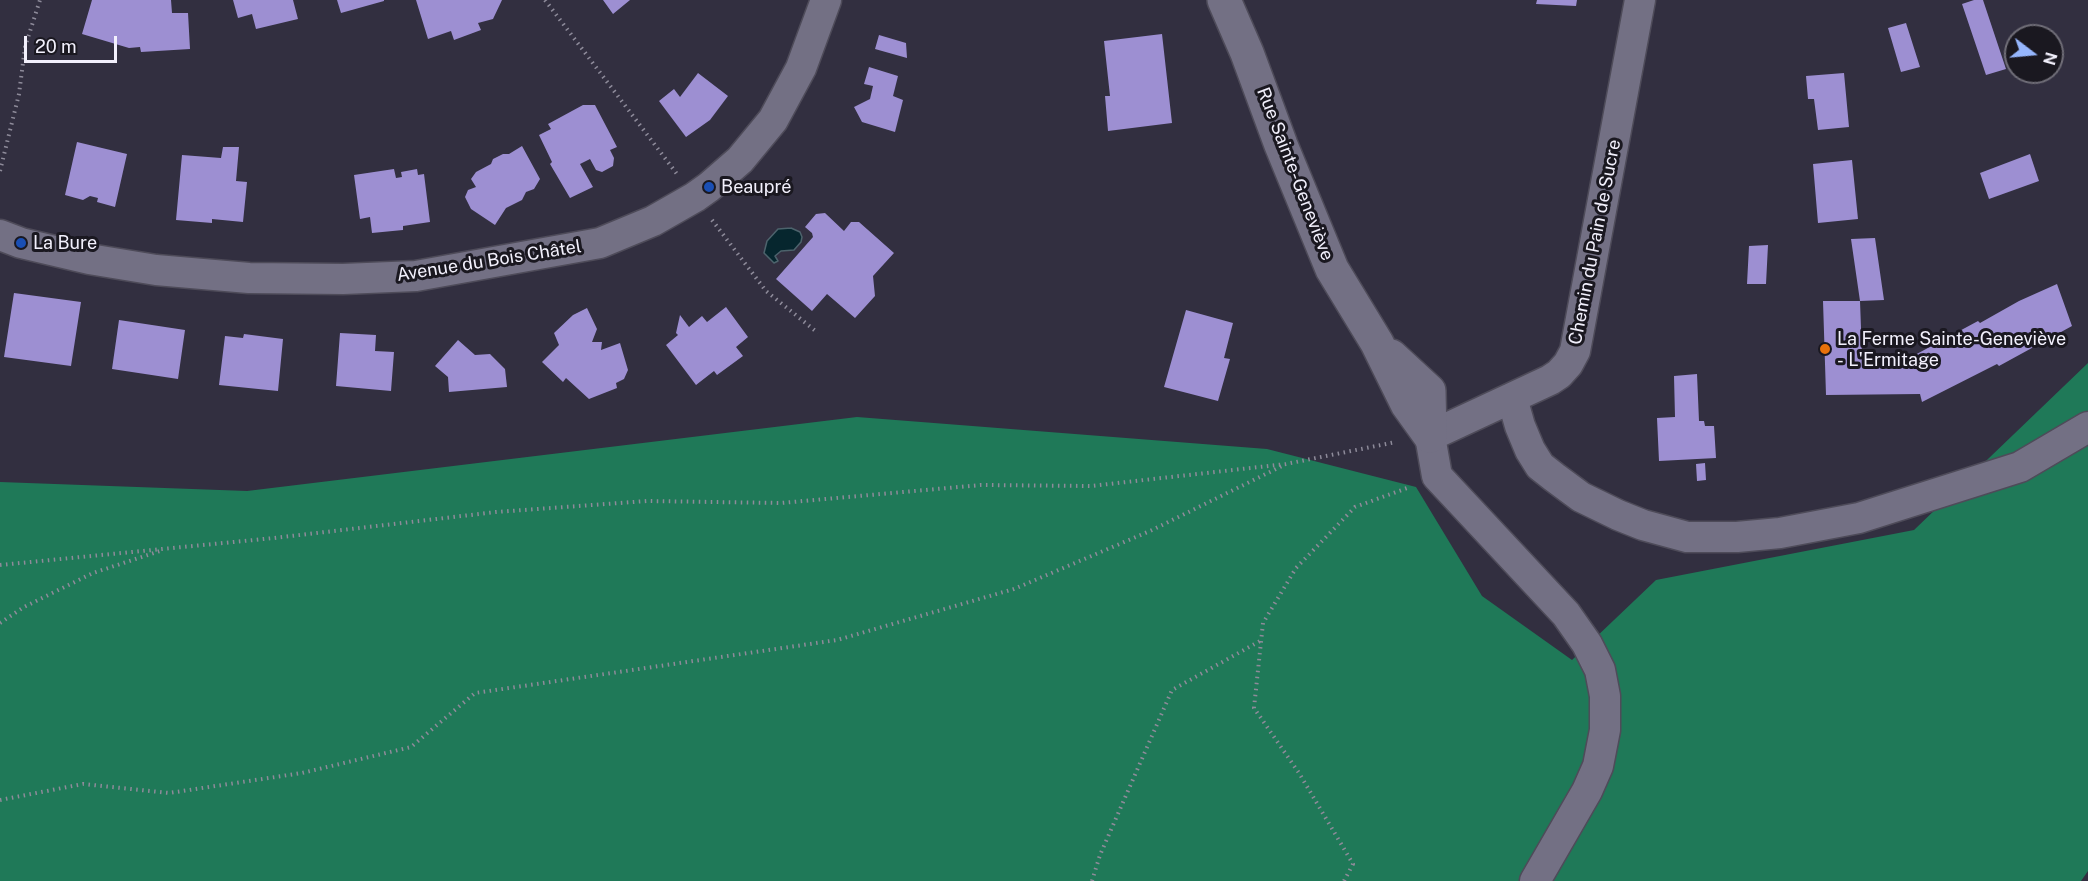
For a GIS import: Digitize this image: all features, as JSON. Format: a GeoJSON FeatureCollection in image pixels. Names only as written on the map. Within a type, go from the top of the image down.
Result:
{"type":"FeatureCollection","features":[{"type":"Feature","properties":{"kind":"street","name":"Avenue du Bois Châtel"},"geometry":{"type":"LineString","coordinates":[[0,235],[21,243],[88,259],[156,270],[249,278],[343,279],[416,276],[600,243],[653,221],[694,197],[740,160],[773,120],[801,68],[826,0]]}},
{"type":"Feature","properties":{"kind":"street","name":"Rue Sainte-Geneviève"},"geometry":{"type":"LineString","coordinates":[[1224,0],[1332,268],[1377,343],[1407,404],[1430,436]]}},
{"type":"Feature","properties":{"kind":"street","name":"Chemin du Pain de Sucre"},"geometry":{"type":"LineString","coordinates":[[1430,436],[1559,374],[1575,351],[1640,0]]}},
{"type":"Feature","properties":{"kind":"street"},"geometry":{"type":"LineString","coordinates":[[1512,398],[1530,450],[1540,466],[1581,497],[1618,515],[1643,525],[1687,537],[1737,537],[1780,533],[1859,518],[2020,466],[2088,427]]}},
{"type":"Feature","properties":{"kind":"street"},"geometry":{"type":"LineString","coordinates":[[1430,436],[1437,476],[1566,614],[1587,645],[1600,670],[1605,696],[1605,730],[1598,766],[1587,791],[1535,881]]}},
{"type":"Feature","properties":{"kind":"street"},"geometry":{"type":"LineString","coordinates":[[1430,436],[1456,465],[1484,527]]}},
{"type":"Feature","properties":{"kind":"path"},"geometry":{"type":"LineString","coordinates":[[0,171],[19,94],[25,47],[40,0]]}},
{"type":"Feature","properties":{"kind":"path"},"geometry":{"type":"LineString","coordinates":[[545,0],[766,291],[818,333]]}},
{"type":"Feature","properties":{"kind":"path"},"geometry":{"type":"LineString","coordinates":[[0,565],[496,512],[647,501],[781,503],[981,485],[1091,486],[1286,464],[1430,436]]}},
{"type":"Feature","properties":{"kind":"path"},"geometry":{"type":"LineString","coordinates":[[0,800],[82,784],[169,793],[302,773],[411,747],[475,693],[837,640],[1014,589],[1150,531],[1286,464]]}},
{"type":"Feature","properties":{"kind":"path"},"geometry":{"type":"LineString","coordinates":[[1344,881],[1353,864],[1299,773],[1254,708],[1263,623],[1296,568],[1355,507],[1437,476]]}},
{"type":"Feature","properties":{"kind":"path"},"geometry":{"type":"LineString","coordinates":[[0,623],[24,607],[93,573],[169,548]]}},
{"type":"Feature","properties":{"kind":"path"},"geometry":{"type":"LineString","coordinates":[[1092,881],[1100,855],[1172,690],[1261,641]]}},
{"type":"Feature","properties":{"kind":"green space"},"geometry":{"type":"Polygon","coordinates":[[[2088,363],[2088,871],[2081,881],[0,881],[0,482],[247,491],[857,417],[1267,449],[1416,487],[1482,596],[1572,660],[1656,580],[1914,530],[2088,363]]]}},
{"type":"Feature","properties":{"kind":"water"},"geometry":{"type":"Polygon","coordinates":[[[791,228],[800,232],[801,242],[794,250],[781,251],[775,256],[778,261],[774,263],[764,253],[767,241],[778,229],[791,228]]]}},
{"type":"Feature","properties":{"kind":"building"},"geometry":{"type":"Polygon","coordinates":[[[92,0],[171,0],[172,13],[188,13],[190,49],[141,52],[140,47],[129,48],[82,34],[92,0]]]}},
{"type":"Feature","properties":{"kind":"building"},"geometry":{"type":"Polygon","coordinates":[[[233,0],[293,0],[298,19],[256,29],[252,14],[238,18],[233,0]]]}},
{"type":"Feature","properties":{"kind":"building"},"geometry":{"type":"Polygon","coordinates":[[[337,0],[384,0],[384,1],[341,13],[337,0]]]}},
{"type":"Feature","properties":{"kind":"building"},"geometry":{"type":"Polygon","coordinates":[[[416,0],[502,0],[493,19],[478,23],[481,30],[454,40],[451,31],[428,39],[416,0]]]}},
{"type":"Feature","properties":{"kind":"building"},"geometry":{"type":"Polygon","coordinates":[[[603,0],[630,0],[613,14],[603,0]]]}},
{"type":"Feature","properties":{"kind":"building"},"geometry":{"type":"Polygon","coordinates":[[[1537,0],[1577,0],[1576,6],[1536,4],[1537,0]]]}},
{"type":"Feature","properties":{"kind":"building"},"geometry":{"type":"Polygon","coordinates":[[[1983,0],[2004,63],[2004,70],[1986,75],[1962,4],[1983,0]]]}},
{"type":"Feature","properties":{"kind":"building"},"geometry":{"type":"Polygon","coordinates":[[[1906,23],[1920,67],[1901,72],[1888,28],[1906,23]]]}},
{"type":"Feature","properties":{"kind":"building"},"geometry":{"type":"Polygon","coordinates":[[[1162,34],[1172,123],[1108,131],[1105,96],[1110,96],[1104,41],[1162,34]]]}},
{"type":"Feature","properties":{"kind":"building"},"geometry":{"type":"Polygon","coordinates":[[[879,35],[906,43],[907,58],[875,49],[879,35]]]}},
{"type":"Feature","properties":{"kind":"building"},"geometry":{"type":"Polygon","coordinates":[[[869,67],[898,76],[893,96],[903,100],[895,132],[862,122],[854,107],[870,99],[873,86],[864,84],[869,67]]]}},
{"type":"Feature","properties":{"kind":"building"},"geometry":{"type":"Polygon","coordinates":[[[698,73],[728,96],[710,120],[686,137],[659,101],[674,89],[680,97],[698,73]]]}},
{"type":"Feature","properties":{"kind":"building"},"geometry":{"type":"Polygon","coordinates":[[[1844,73],[1849,127],[1818,130],[1814,99],[1808,99],[1806,76],[1844,73]]]}},
{"type":"Feature","properties":{"kind":"building"},"geometry":{"type":"Polygon","coordinates":[[[583,105],[595,105],[617,147],[610,150],[614,158],[613,166],[602,172],[596,170],[590,159],[580,164],[593,187],[570,198],[550,164],[552,162],[539,135],[551,129],[548,124],[583,105]]]}},
{"type":"Feature","properties":{"kind":"building"},"geometry":{"type":"Polygon","coordinates":[[[77,142],[127,154],[115,207],[97,202],[98,198],[90,196],[83,200],[65,195],[77,142]]]}},
{"type":"Feature","properties":{"kind":"building"},"geometry":{"type":"Polygon","coordinates":[[[522,146],[540,179],[534,189],[526,192],[522,200],[506,208],[495,225],[471,209],[465,197],[468,190],[476,187],[471,179],[476,172],[491,164],[493,159],[509,154],[522,146]]]}},
{"type":"Feature","properties":{"kind":"building"},"geometry":{"type":"Polygon","coordinates":[[[223,147],[239,147],[236,181],[247,182],[243,222],[212,219],[212,223],[176,220],[182,155],[221,158],[223,147]]]}},
{"type":"Feature","properties":{"kind":"building"},"geometry":{"type":"Polygon","coordinates":[[[2030,154],[2039,181],[1989,199],[1980,173],[2030,154]]]}},
{"type":"Feature","properties":{"kind":"building"},"geometry":{"type":"Polygon","coordinates":[[[1852,160],[1858,219],[1818,223],[1813,164],[1852,160]]]}},
{"type":"Feature","properties":{"kind":"building"},"geometry":{"type":"Polygon","coordinates":[[[394,169],[396,178],[402,177],[401,172],[417,169],[418,175],[424,174],[430,222],[403,226],[403,230],[372,233],[370,217],[360,219],[354,175],[394,169]]]}},
{"type":"Feature","properties":{"kind":"building"},"geometry":{"type":"Polygon","coordinates":[[[825,213],[844,231],[851,222],[859,222],[894,253],[873,276],[875,296],[855,318],[827,294],[812,311],[776,279],[813,237],[805,227],[816,214],[825,213]]]}},
{"type":"Feature","properties":{"kind":"building"},"geometry":{"type":"Polygon","coordinates":[[[1875,238],[1884,300],[1860,301],[1851,239],[1875,238]]]}},
{"type":"Feature","properties":{"kind":"building"},"geometry":{"type":"Polygon","coordinates":[[[1768,245],[1766,284],[1747,284],[1749,246],[1768,245]]]}},
{"type":"Feature","properties":{"kind":"building"},"geometry":{"type":"Polygon","coordinates":[[[2057,284],[2072,326],[1999,366],[1997,364],[1922,402],[1920,394],[1826,395],[1823,301],[1860,301],[1862,355],[1913,356],[1978,321],[1980,323],[2019,301],[2057,284]]]}},
{"type":"Feature","properties":{"kind":"building"},"geometry":{"type":"Polygon","coordinates":[[[14,293],[81,302],[71,366],[4,357],[14,293]]]}},
{"type":"Feature","properties":{"kind":"building"},"geometry":{"type":"Polygon","coordinates":[[[726,307],[748,337],[736,347],[743,356],[717,375],[714,371],[696,385],[666,345],[678,335],[676,333],[680,315],[689,327],[702,316],[707,322],[726,307]]]}},
{"type":"Feature","properties":{"kind":"building"},"geometry":{"type":"Polygon","coordinates":[[[587,308],[597,329],[592,342],[602,342],[601,350],[620,343],[628,370],[624,379],[616,383],[617,388],[589,399],[566,378],[563,382],[542,362],[559,345],[554,333],[573,315],[587,308]]]}},
{"type":"Feature","properties":{"kind":"building"},"geometry":{"type":"Polygon","coordinates":[[[1186,310],[1233,323],[1224,358],[1230,359],[1218,401],[1164,387],[1186,310]]]}},
{"type":"Feature","properties":{"kind":"building"},"geometry":{"type":"Polygon","coordinates":[[[119,320],[185,330],[178,379],[112,369],[119,320]]]}},
{"type":"Feature","properties":{"kind":"building"},"geometry":{"type":"Polygon","coordinates":[[[340,333],[376,335],[375,351],[394,352],[391,391],[336,386],[340,333]]]}},
{"type":"Feature","properties":{"kind":"building"},"geometry":{"type":"Polygon","coordinates":[[[244,334],[283,339],[278,391],[219,385],[225,336],[243,338],[244,334]]]}},
{"type":"Feature","properties":{"kind":"building"},"geometry":{"type":"Polygon","coordinates":[[[458,340],[475,355],[490,354],[505,369],[507,387],[449,392],[448,377],[435,366],[458,340]]]}},
{"type":"Feature","properties":{"kind":"building"},"geometry":{"type":"Polygon","coordinates":[[[1697,374],[1699,421],[1704,421],[1705,426],[1714,426],[1716,458],[1659,461],[1657,418],[1675,417],[1674,376],[1697,374]]]}},
{"type":"Feature","properties":{"kind":"building"},"geometry":{"type":"Polygon","coordinates":[[[1705,463],[1706,480],[1697,481],[1696,464],[1705,463]]]}},
{"type":"Feature","properties":{"kind":"place","name":"Beaupré"},"geometry":{"type":"Point","coordinates":[709,187]}},
{"type":"Feature","properties":{"kind":"place","name":"La Bure"},"geometry":{"type":"Point","coordinates":[21,243]}},
{"type":"Feature","properties":{"kind":"place","name":"La Ferme Sainte-Geneviève - L'Ermitage"},"geometry":{"type":"Point","coordinates":[1825,349]}}]}
